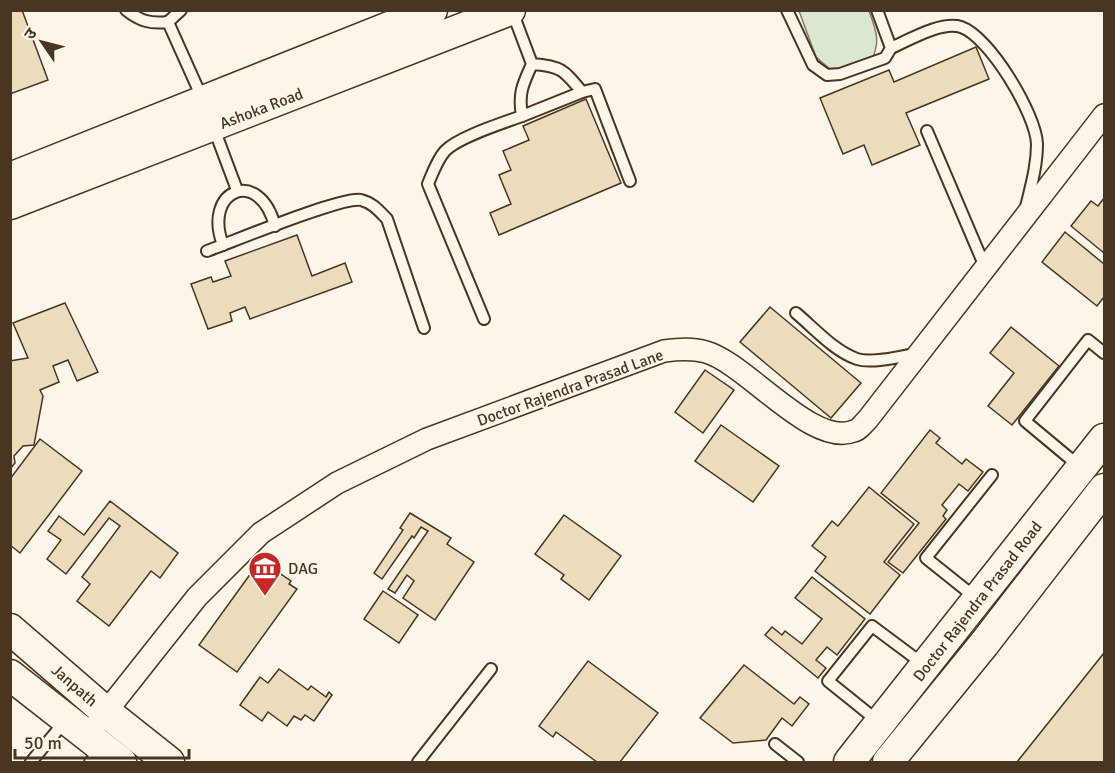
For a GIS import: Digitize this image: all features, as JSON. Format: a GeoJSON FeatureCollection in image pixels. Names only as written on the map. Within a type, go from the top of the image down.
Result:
{"type":"FeatureCollection","features":[{"type":"Feature","properties":{"kind":"main road","name":"Ashoka Road"},"geometry":{"type":"LineString","coordinates":[[10,204],[432,10]]}},
{"type":"Feature","properties":{"kind":"main road","name":"Ashoka Road"},"geometry":{"type":"LineString","coordinates":[[10,178],[209,114],[511,10]]}},
{"type":"Feature","properties":{"kind":"main road","name":"Doctor Rajendra Prasad Road"},"geometry":{"type":"LineString","coordinates":[[849,762],[1104,439]]}},
{"type":"Feature","properties":{"kind":"main road","name":"Doctor Rajendra Prasad Road"},"geometry":{"type":"LineString","coordinates":[[888,762],[984,644],[1104,489]]}},
{"type":"Feature","properties":{"kind":"main road","name":"Janpath"},"geometry":{"type":"LineString","coordinates":[[10,629],[106,712],[169,762]]}},
{"type":"Feature","properties":{"kind":"main road","name":"Janpath"},"geometry":{"type":"LineString","coordinates":[[10,675],[93,746]]}},
{"type":"Feature","properties":{"kind":"street","name":"Doctor Rajendra Prasad Lane"},"geometry":{"type":"LineString","coordinates":[[93,746],[106,712],[197,597],[261,533],[337,483],[427,439],[664,351],[688,348],[708,352],[733,367],[806,421],[826,430],[840,433],[855,431],[868,419],[1104,115]]}},
{"type":"Feature","properties":{"kind":"lane"},"geometry":{"type":"LineString","coordinates":[[126,10],[150,24],[168,22],[181,10]]}},
{"type":"Feature","properties":{"kind":"lane"},"geometry":{"type":"LineString","coordinates":[[511,10],[532,63],[520,93],[522,116]]}},
{"type":"Feature","properties":{"kind":"lane"},"geometry":{"type":"LineString","coordinates":[[787,10],[813,65],[827,75],[840,74],[885,58],[891,48],[937,27],[960,27],[976,37],[1017,88],[1032,122],[1037,141],[1035,173],[1022,221]]}},
{"type":"Feature","properties":{"kind":"lane"},"geometry":{"type":"LineString","coordinates":[[877,10],[891,48]]}},
{"type":"Feature","properties":{"kind":"lane"},"geometry":{"type":"LineString","coordinates":[[168,22],[209,114],[237,190]]}},
{"type":"Feature","properties":{"kind":"lane"},"geometry":{"type":"LineString","coordinates":[[532,63],[554,65],[582,92]]}},
{"type":"Feature","properties":{"kind":"lane"},"geometry":{"type":"LineString","coordinates":[[484,319],[428,184],[435,165],[446,149],[461,140],[595,88],[630,181]]}},
{"type":"Feature","properties":{"kind":"lane"},"geometry":{"type":"LineString","coordinates":[[927,131],[985,267]]}},
{"type":"Feature","properties":{"kind":"lane"},"geometry":{"type":"LineString","coordinates":[[223,245],[218,224],[220,210],[227,197],[237,190],[247,191],[258,197],[271,214],[275,226]]}},
{"type":"Feature","properties":{"kind":"lane"},"geometry":{"type":"LineString","coordinates":[[207,251],[336,204],[360,200],[375,206],[387,219],[423,328]]}},
{"type":"Feature","properties":{"kind":"lane"},"geometry":{"type":"LineString","coordinates":[[796,312],[834,345],[858,360],[880,360],[919,353]]}},
{"type":"Feature","properties":{"kind":"lane"},"geometry":{"type":"LineString","coordinates":[[1082,468],[1025,421],[1088,340],[1104,353]]}},
{"type":"Feature","properties":{"kind":"lane"},"geometry":{"type":"LineString","coordinates":[[978,600],[926,558],[992,475]]}},
{"type":"Feature","properties":{"kind":"lane"},"geometry":{"type":"LineString","coordinates":[[881,724],[828,681],[872,626],[926,666]]}},
{"type":"Feature","properties":{"kind":"lane"},"geometry":{"type":"LineString","coordinates":[[418,762],[491,669]]}},
{"type":"Feature","properties":{"kind":"lane"},"geometry":{"type":"LineString","coordinates":[[775,744],[798,762]]}},
{"type":"Feature","properties":{"kind":"lane"},"geometry":{"type":"LineString","coordinates":[[31,762],[93,746]]}},
{"type":"Feature","properties":{"kind":"green space"},"geometry":{"type":"Polygon","coordinates":[[[799,11],[869,11],[877,37],[876,50],[870,64],[838,76],[816,57],[799,11]]]}},
{"type":"Feature","properties":{"kind":"building"},"geometry":{"type":"Polygon","coordinates":[[[10,10],[22,10],[48,80],[10,94],[10,10]]]}},
{"type":"Feature","properties":{"kind":"building"},"geometry":{"type":"Polygon","coordinates":[[[976,47],[989,79],[906,113],[920,145],[872,165],[864,145],[843,154],[820,98],[889,70],[894,82],[976,47]]]}},
{"type":"Feature","properties":{"kind":"building"},"geometry":{"type":"Polygon","coordinates":[[[586,99],[621,183],[499,235],[490,213],[511,204],[499,175],[511,170],[503,151],[529,140],[523,126],[586,99]]]}},
{"type":"Feature","properties":{"kind":"building"},"geometry":{"type":"Polygon","coordinates":[[[1104,198],[1104,253],[1071,226],[1091,201],[1098,206],[1104,198]]]}},
{"type":"Feature","properties":{"kind":"building"},"geometry":{"type":"Polygon","coordinates":[[[1065,232],[1104,264],[1104,297],[1097,306],[1042,262],[1065,232]]]}},
{"type":"Feature","properties":{"kind":"building"},"geometry":{"type":"Polygon","coordinates":[[[297,235],[312,276],[345,263],[352,282],[250,319],[245,307],[230,313],[232,321],[208,329],[191,284],[211,277],[213,282],[231,276],[225,261],[297,235]]]}},
{"type":"Feature","properties":{"kind":"building"},"geometry":{"type":"Polygon","coordinates":[[[65,303],[98,372],[77,381],[68,360],[53,366],[59,382],[40,390],[43,396],[34,445],[23,446],[14,456],[15,463],[10,469],[10,361],[28,358],[13,323],[65,303]]]}},
{"type":"Feature","properties":{"kind":"building"},"geometry":{"type":"Polygon","coordinates":[[[770,307],[861,383],[831,418],[740,342],[770,307]]]}},
{"type":"Feature","properties":{"kind":"building"},"geometry":{"type":"Polygon","coordinates":[[[1011,327],[1059,366],[1012,425],[988,406],[1014,373],[990,353],[1011,327]]]}},
{"type":"Feature","properties":{"kind":"building"},"geometry":{"type":"Polygon","coordinates":[[[705,370],[734,390],[703,433],[675,412],[705,370]]]}},
{"type":"Feature","properties":{"kind":"building"},"geometry":{"type":"Polygon","coordinates":[[[721,425],[779,466],[753,502],[695,461],[721,425]]]}},
{"type":"Feature","properties":{"kind":"building"},"geometry":{"type":"Polygon","coordinates":[[[930,430],[940,438],[936,443],[962,464],[966,459],[983,472],[968,491],[959,484],[942,505],[947,510],[943,516],[946,519],[903,573],[888,562],[919,523],[881,493],[930,430]]]}},
{"type":"Feature","properties":{"kind":"building"},"geometry":{"type":"Polygon","coordinates":[[[40,439],[82,471],[20,553],[10,545],[10,479],[40,439]]]}},
{"type":"Feature","properties":{"kind":"building"},"geometry":{"type":"Polygon","coordinates":[[[869,487],[914,524],[884,562],[900,575],[870,614],[815,571],[826,557],[812,546],[832,521],[838,526],[869,487]]]}},
{"type":"Feature","properties":{"kind":"building"},"geometry":{"type":"Polygon","coordinates":[[[110,501],[178,553],[160,578],[151,571],[109,626],[77,601],[90,584],[82,577],[120,526],[109,518],[66,574],[47,559],[61,540],[48,531],[59,516],[84,535],[110,501]]]}},
{"type":"Feature","properties":{"kind":"building"},"geometry":{"type":"Polygon","coordinates":[[[410,513],[451,538],[447,544],[474,562],[435,620],[403,598],[414,581],[407,575],[395,593],[388,589],[428,531],[421,527],[414,538],[412,536],[382,579],[374,573],[403,530],[400,528],[410,513]]]}},
{"type":"Feature","properties":{"kind":"building"},"geometry":{"type":"Polygon","coordinates":[[[564,515],[621,556],[589,600],[561,579],[564,575],[535,554],[564,515]]]}},
{"type":"Feature","properties":{"kind":"building"},"geometry":{"type":"Polygon","coordinates":[[[259,562],[278,576],[279,573],[291,581],[289,584],[297,589],[237,672],[199,645],[259,562]]]}},
{"type":"Feature","properties":{"kind":"building"},"geometry":{"type":"Polygon","coordinates":[[[812,577],[865,619],[837,655],[827,647],[816,660],[826,668],[818,678],[765,635],[772,627],[782,635],[785,631],[802,644],[822,619],[795,598],[812,577]]]}},
{"type":"Feature","properties":{"kind":"building"},"geometry":{"type":"Polygon","coordinates":[[[383,591],[418,615],[399,643],[364,619],[383,591]]]}},
{"type":"Feature","properties":{"kind":"building"},"geometry":{"type":"Polygon","coordinates":[[[1104,653],[1104,762],[1017,762],[1104,653]]]}},
{"type":"Feature","properties":{"kind":"building"},"geometry":{"type":"Polygon","coordinates":[[[588,661],[658,713],[620,762],[597,762],[556,732],[553,737],[539,726],[588,661]]]}},
{"type":"Feature","properties":{"kind":"building"},"geometry":{"type":"Polygon","coordinates":[[[744,665],[794,704],[800,697],[809,704],[792,726],[782,718],[766,740],[733,743],[700,718],[744,665]]]}},
{"type":"Feature","properties":{"kind":"building"},"geometry":{"type":"Polygon","coordinates":[[[279,669],[308,690],[311,686],[326,697],[329,692],[332,695],[314,721],[305,715],[301,720],[294,716],[287,726],[268,712],[262,721],[240,705],[260,677],[268,683],[279,669]]]}},
{"type":"Feature","properties":{"kind":"place","name":"DAG"},"geometry":{"type":"Point","coordinates":[265,597]}}]}
